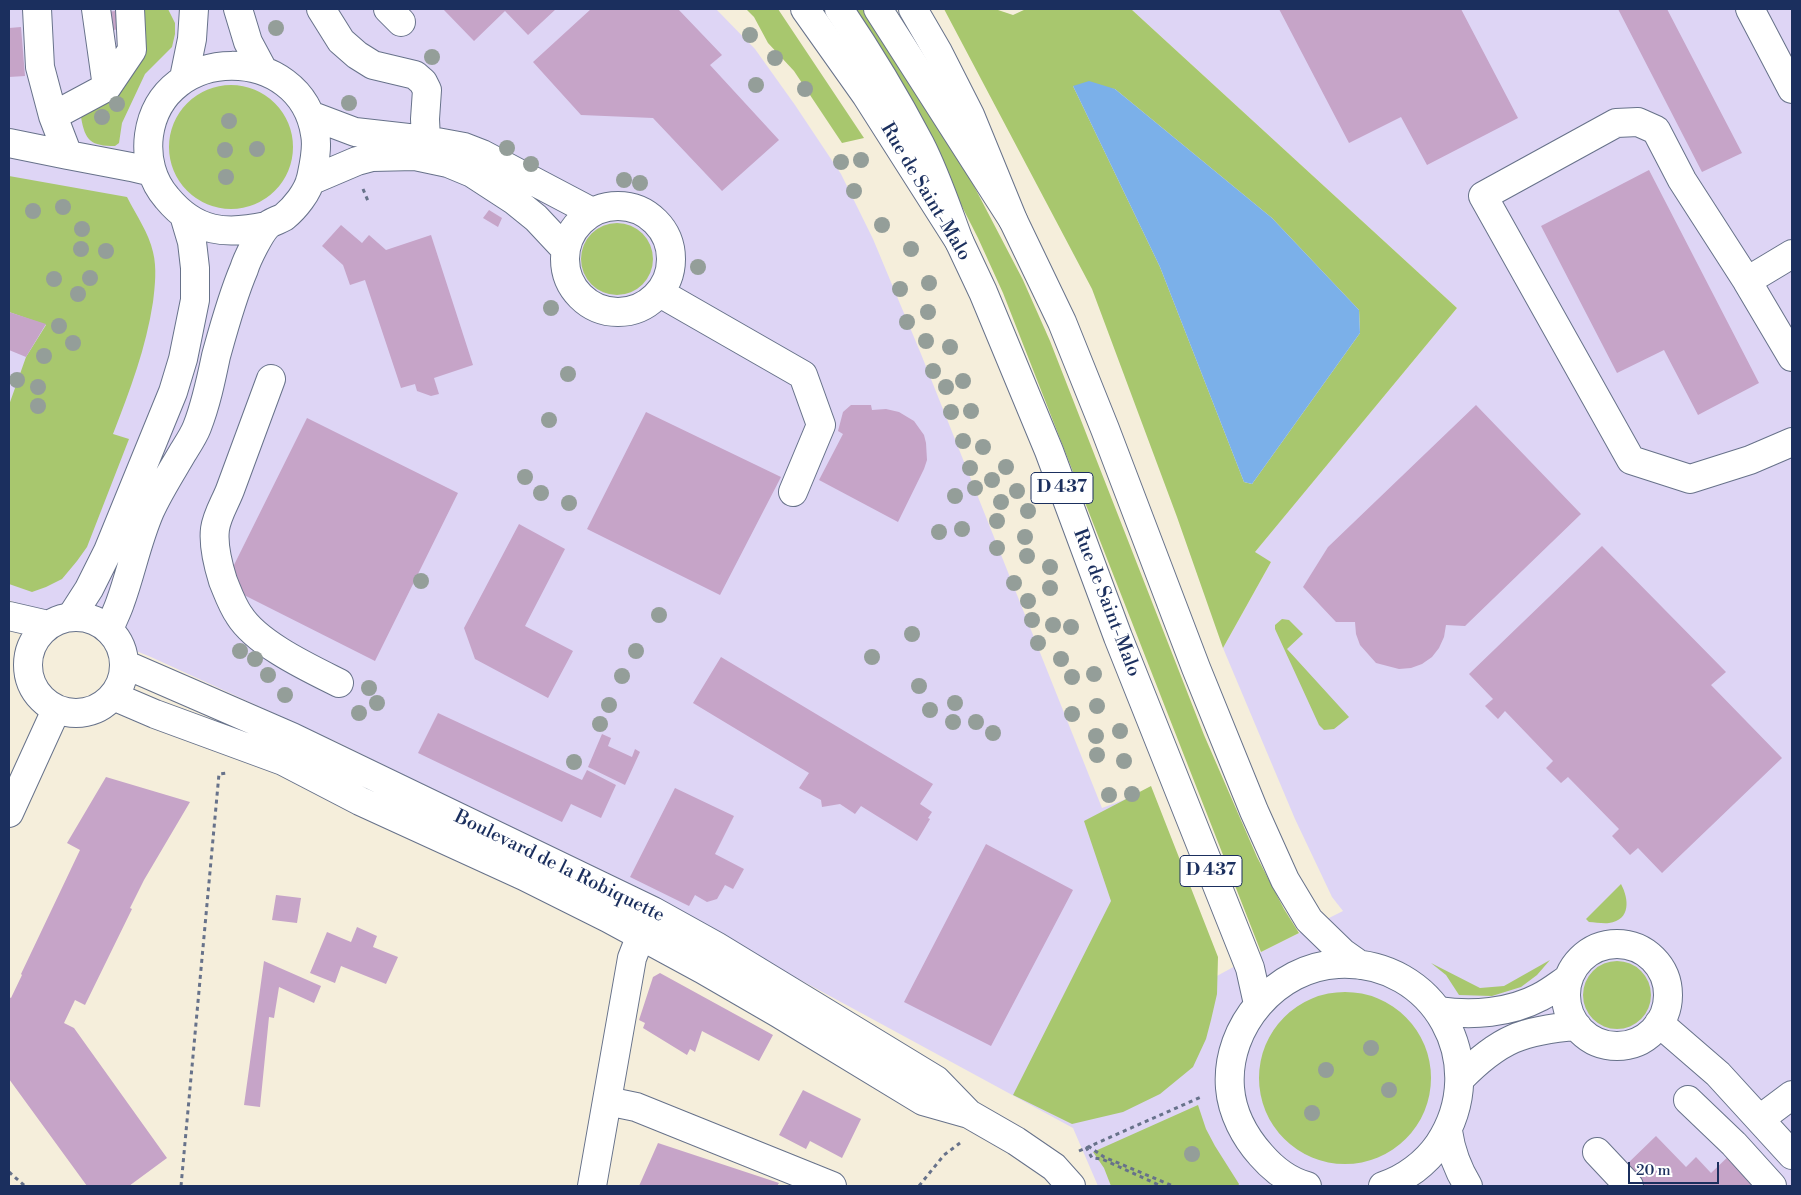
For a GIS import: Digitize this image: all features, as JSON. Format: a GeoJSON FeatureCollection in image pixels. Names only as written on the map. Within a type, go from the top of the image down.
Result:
{"type":"FeatureCollection","features":[{"type":"Feature","properties":{"kind":"main road"},"geometry":{"type":"LineString","coordinates":[[37,9],[40,67],[53,116],[68,155]]}},
{"type":"Feature","properties":{"kind":"main road"},"geometry":{"type":"LineString","coordinates":[[96,9],[108,87]]}},
{"type":"Feature","properties":{"kind":"main road"},"geometry":{"type":"LineString","coordinates":[[53,116],[108,87],[132,50],[130,9]]}},
{"type":"Feature","properties":{"kind":"main road"},"geometry":{"type":"LineString","coordinates":[[184,78],[192,39],[194,9]]}},
{"type":"Feature","properties":{"kind":"main road"},"geometry":{"type":"LineString","coordinates":[[238,9],[248,42],[263,70]]}},
{"type":"Feature","properties":{"kind":"main road"},"geometry":{"type":"LineString","coordinates":[[322,9],[341,41],[356,55],[374,65],[415,75],[423,82],[427,90],[426,140]]}},
{"type":"Feature","properties":{"kind":"main road","name":"Rue de Saint-Malo"},"geometry":{"type":"LineString","coordinates":[[805,9],[866,95],[959,241],[1006,345],[1049,451],[1118,637],[1250,968],[1258,1004]]}},
{"type":"Feature","properties":{"kind":"main road","name":"D 437"},"geometry":{"type":"LineString","coordinates":[[840,9],[921,146],[959,241]]}},
{"type":"Feature","properties":{"kind":"main road","name":"D 437"},"geometry":{"type":"LineString","coordinates":[[878,9],[1013,220],[1062,322],[1106,429],[1196,668],[1254,811],[1285,880],[1309,920],[1343,953],[1360,965]]}},
{"type":"Feature","properties":{"kind":"main road"},"geometry":{"type":"LineString","coordinates":[[913,9],[938,52],[970,115],[1013,220]]}},
{"type":"Feature","properties":{"kind":"main road"},"geometry":{"type":"LineString","coordinates":[[1750,9],[1792,89]]}},
{"type":"Feature","properties":{"kind":"main road"},"geometry":{"type":"LineString","coordinates":[[219,66],[242,66],[263,70],[283,81],[300,98],[310,115],[316,136],[315,159],[310,181],[293,208],[283,217],[267,226],[243,231],[217,230],[202,225],[184,215],[159,189],[152,172],[148,153],[150,125],[157,109],[167,94],[184,78],[201,70],[219,66]]}},
{"type":"Feature","properties":{"kind":"main road"},"geometry":{"type":"LineString","coordinates":[[310,115],[355,132],[426,140],[464,147],[482,154],[592,212]]}},
{"type":"Feature","properties":{"kind":"main road"},"geometry":{"type":"LineString","coordinates":[[1792,358],[1747,281],[1682,180],[1656,130],[1638,122],[1616,123],[1482,196],[1631,460],[1690,479],[1750,460],[1792,442]]}},
{"type":"Feature","properties":{"kind":"main road"},"geometry":{"type":"LineString","coordinates":[[9,143],[131,166],[152,172]]}},
{"type":"Feature","properties":{"kind":"main road"},"geometry":{"type":"LineString","coordinates":[[310,181],[357,160],[372,157],[415,156],[448,163],[472,173],[515,201],[536,218],[565,249]]}},
{"type":"Feature","properties":{"kind":"main road"},"geometry":{"type":"LineString","coordinates":[[622,206],[638,209],[651,217],[662,228],[669,243],[672,260],[669,277],[660,293],[648,304],[634,310],[618,313],[602,311],[588,304],[576,293],[568,279],[565,268],[565,249],[570,234],[579,222],[592,212],[607,207],[622,206]]}},
{"type":"Feature","properties":{"kind":"main road"},"geometry":{"type":"LineString","coordinates":[[9,616],[60,621],[85,618],[98,622],[109,630],[117,640],[122,651],[124,664],[123,675],[113,696],[104,704],[81,714],[56,710],[37,695],[28,674],[18,658],[31,648],[38,635],[60,621],[89,589],[108,551],[173,392],[195,300],[195,268],[192,242],[184,215]]}},
{"type":"Feature","properties":{"kind":"main road"},"geometry":{"type":"LineString","coordinates":[[109,630],[120,603],[150,511],[197,428],[226,321],[244,267],[267,226]]}},
{"type":"Feature","properties":{"kind":"main road"},"geometry":{"type":"LineString","coordinates":[[1747,281],[1792,254]]}},
{"type":"Feature","properties":{"kind":"main road"},"geometry":{"type":"LineString","coordinates":[[660,293],[803,375],[821,425],[792,492]]}},
{"type":"Feature","properties":{"kind":"main road"},"geometry":{"type":"LineString","coordinates":[[270,379],[215,529],[216,550],[221,574],[240,617],[252,631],[291,659],[339,683]]}},
{"type":"Feature","properties":{"kind":"main road","name":"Boulevard de la Robiquette"},"geometry":{"type":"LineString","coordinates":[[124,664],[292,737],[653,911],[716,946],[936,1080],[970,1114],[1016,1141],[1054,1167],[1071,1186]]}},
{"type":"Feature","properties":{"kind":"main road","name":"Boulevard de la Robiquette"},"geometry":{"type":"LineString","coordinates":[[113,696],[142,709],[283,761],[360,801],[524,876],[640,935],[770,1008],[923,1101],[970,1114]]}},
{"type":"Feature","properties":{"kind":"main road"},"geometry":{"type":"LineString","coordinates":[[9,814],[56,710]]}},
{"type":"Feature","properties":{"kind":"main road"},"geometry":{"type":"LineString","coordinates":[[592,1186],[632,958],[640,935]]}},
{"type":"Feature","properties":{"kind":"main road"},"geometry":{"type":"LineString","coordinates":[[1612,944],[1634,947],[1649,955],[1661,968],[1667,983],[1668,1000],[1660,1023],[1648,1035],[1635,1043],[1619,1046],[1603,1044],[1589,1037],[1577,1026],[1569,1011],[1566,994],[1569,978],[1577,962],[1590,951],[1612,944]]}},
{"type":"Feature","properties":{"kind":"main road"},"geometry":{"type":"LineString","coordinates":[[1307,1186],[1274,1179],[1243,1129],[1234,1108],[1230,1087],[1231,1069],[1235,1046],[1244,1024],[1258,1004],[1274,989],[1294,976],[1337,964],[1360,965],[1383,970],[1404,980],[1423,994],[1438,1011],[1450,1032],[1458,1054],[1459,1096],[1455,1114],[1448,1131],[1433,1152],[1414,1170],[1391,1184],[1383,1186]]}},
{"type":"Feature","properties":{"kind":"main road"},"geometry":{"type":"LineString","coordinates":[[1438,1011],[1464,1014],[1488,1013],[1540,997],[1569,978]]}},
{"type":"Feature","properties":{"kind":"main road"},"geometry":{"type":"LineString","coordinates":[[1660,1023],[1718,1074],[1792,1154]]}},
{"type":"Feature","properties":{"kind":"main road"},"geometry":{"type":"LineString","coordinates":[[1460,1079],[1494,1048],[1519,1036],[1547,1029],[1577,1026]]}},
{"type":"Feature","properties":{"kind":"main road"},"geometry":{"type":"LineString","coordinates":[[1760,1119],[1792,1095]]}},
{"type":"Feature","properties":{"kind":"main road"},"geometry":{"type":"LineString","coordinates":[[1688,1100],[1734,1144],[1772,1186]]}},
{"type":"Feature","properties":{"kind":"main road"},"geometry":{"type":"LineString","coordinates":[[607,1101],[636,1107],[832,1186]]}},
{"type":"Feature","properties":{"kind":"main road"},"geometry":{"type":"LineString","coordinates":[[1448,1131],[1451,1152],[1468,1186]]}},
{"type":"Feature","properties":{"kind":"main road"},"geometry":{"type":"LineString","coordinates":[[1597,1152],[1628,1186]]}},
{"type":"Feature","properties":{"kind":"path"},"geometry":{"type":"LineString","coordinates":[[181,1186],[219,774],[228,772]]}},
{"type":"Feature","properties":{"kind":"path"},"geometry":{"type":"LineString","coordinates":[[1087,1147],[1205,1095],[1230,1087]]}},
{"type":"Feature","properties":{"kind":"path"},"geometry":{"type":"LineString","coordinates":[[1087,1147],[1092,1158],[1102,1159],[1161,1186]]}},
{"type":"Feature","properties":{"kind":"path"},"geometry":{"type":"LineString","coordinates":[[1087,1147],[1104,1157],[1173,1186]]}},
{"type":"Feature","properties":{"kind":"path"},"geometry":{"type":"LineString","coordinates":[[919,1186],[944,1154]]}},
{"type":"Feature","properties":{"kind":"path"},"geometry":{"type":"LineString","coordinates":[[9,1172],[25,1186]]}},
{"type":"Feature","properties":{"kind":"shaded area"},"geometry":{"type":"Polygon","coordinates":[[[9,9],[716,9],[755,49],[841,174],[873,239],[921,354],[1102,808],[1142,793],[1215,977],[1343,911],[1332,897],[1295,819],[1223,648],[1271,562],[1254,553],[1457,308],[1131,9],[1792,9],[1792,1186],[1098,1186],[1073,1128],[596,869],[339,743],[151,657],[9,600],[9,9]]]}},
{"type":"Feature","properties":{"kind":"green space"},"geometry":{"type":"Polygon","coordinates":[[[139,9],[168,9],[175,23],[172,47],[145,74],[122,123],[119,143],[115,146],[100,145],[87,137],[81,117],[88,109],[139,9]]]}},
{"type":"Feature","properties":{"kind":"green space"},"geometry":{"type":"Polygon","coordinates":[[[746,9],[778,9],[864,138],[842,143],[794,71],[768,43],[754,17],[746,9]]]}},
{"type":"Feature","properties":{"kind":"green space"},"geometry":{"type":"Polygon","coordinates":[[[850,9],[868,9],[963,165],[1023,280],[1050,341],[1204,735],[1257,857],[1284,909],[1299,933],[1261,952],[1003,293],[946,175],[850,9]]]}},
{"type":"Feature","properties":{"kind":"green space"},"geometry":{"type":"Polygon","coordinates":[[[944,9],[995,9],[1013,15],[1026,9],[1131,9],[1457,308],[1255,552],[1271,562],[1223,648],[1177,517],[1092,289],[944,9]],[[1073,86],[1160,267],[1244,482],[1252,484],[1360,333],[1359,310],[1272,218],[1115,89],[1073,86]]]}},
{"type":"Feature","properties":{"kind":"green space"},"geometry":{"type":"Polygon","coordinates":[[[231,85],[255,89],[275,103],[289,123],[293,147],[289,171],[275,191],[255,205],[231,209],[207,205],[187,191],[173,171],[169,147],[173,123],[187,103],[207,89],[231,85]]]}},
{"type":"Feature","properties":{"kind":"green space"},"geometry":{"type":"Polygon","coordinates":[[[9,176],[127,197],[149,238],[155,264],[153,302],[146,336],[113,434],[129,439],[87,547],[62,579],[32,592],[9,584],[9,405],[26,357],[46,325],[9,312],[9,176]]]}},
{"type":"Feature","properties":{"kind":"green space"},"geometry":{"type":"Polygon","coordinates":[[[617,223],[637,229],[647,239],[653,259],[647,279],[637,289],[617,295],[597,289],[587,279],[581,259],[587,239],[597,229],[617,223]]]}},
{"type":"Feature","properties":{"kind":"green space"},"geometry":{"type":"Polygon","coordinates":[[[1282,619],[1289,620],[1303,634],[1287,649],[1349,717],[1334,729],[1324,730],[1319,725],[1275,629],[1275,625],[1282,619]]]}},
{"type":"Feature","properties":{"kind":"green space"},"geometry":{"type":"Polygon","coordinates":[[[1151,786],[1218,957],[1217,994],[1211,1020],[1206,1039],[1193,1067],[1160,1094],[1123,1112],[1072,1124],[1013,1095],[1111,901],[1084,821],[1151,786]]]}},
{"type":"Feature","properties":{"kind":"green space"},"geometry":{"type":"Polygon","coordinates":[[[1621,884],[1627,902],[1625,913],[1621,918],[1609,923],[1589,922],[1586,919],[1621,884]]]}},
{"type":"Feature","properties":{"kind":"green space"},"geometry":{"type":"Polygon","coordinates":[[[1550,960],[1537,975],[1521,987],[1492,996],[1459,995],[1446,975],[1431,963],[1480,988],[1504,986],[1550,960]]]}},
{"type":"Feature","properties":{"kind":"green space"},"geometry":{"type":"Polygon","coordinates":[[[1617,961],[1630,964],[1641,971],[1648,982],[1651,995],[1648,1008],[1641,1019],[1630,1026],[1617,1029],[1604,1026],[1593,1019],[1586,1008],[1583,995],[1586,982],[1593,971],[1604,964],[1617,961]]]}},
{"type":"Feature","properties":{"kind":"green space"},"geometry":{"type":"Polygon","coordinates":[[[1337,992],[1353,992],[1378,998],[1386,1002],[1400,1011],[1412,1023],[1425,1045],[1431,1078],[1425,1111],[1412,1133],[1400,1145],[1378,1158],[1353,1164],[1337,1164],[1312,1158],[1304,1154],[1290,1145],[1278,1133],[1265,1111],[1259,1086],[1259,1070],[1265,1045],[1269,1037],[1278,1023],[1290,1011],[1312,998],[1337,992]]]}},
{"type":"Feature","properties":{"kind":"green space"},"geometry":{"type":"Polygon","coordinates":[[[1198,1105],[1206,1129],[1239,1184],[1238,1186],[1111,1186],[1104,1168],[1093,1152],[1198,1105]]]}},
{"type":"Feature","properties":{"kind":"water"},"geometry":{"type":"Polygon","coordinates":[[[1089,81],[1115,89],[1272,218],[1359,310],[1360,333],[1252,484],[1244,482],[1160,267],[1073,86],[1089,81]]]}},
{"type":"Feature","properties":{"kind":"building"},"geometry":{"type":"Polygon","coordinates":[[[443,9],[556,9],[528,35],[505,11],[474,41],[443,9]]]}},
{"type":"Feature","properties":{"kind":"building"},"geometry":{"type":"Polygon","coordinates":[[[591,9],[678,9],[722,55],[710,65],[779,140],[722,191],[653,118],[581,115],[533,62],[591,9]]]}},
{"type":"Feature","properties":{"kind":"building"},"geometry":{"type":"Polygon","coordinates":[[[1279,9],[1461,9],[1518,118],[1427,165],[1401,117],[1349,143],[1279,9]]]}},
{"type":"Feature","properties":{"kind":"building"},"geometry":{"type":"Polygon","coordinates":[[[1618,9],[1667,9],[1742,153],[1702,172],[1618,9]]]}},
{"type":"Feature","properties":{"kind":"building"},"geometry":{"type":"Polygon","coordinates":[[[115,11],[119,29],[100,33],[97,13],[115,11]]]}},
{"type":"Feature","properties":{"kind":"building"},"geometry":{"type":"Polygon","coordinates":[[[21,27],[25,76],[9,77],[9,28],[21,27]]]}},
{"type":"Feature","properties":{"kind":"building"},"geometry":{"type":"Polygon","coordinates":[[[1649,170],[1759,383],[1698,415],[1664,350],[1617,373],[1541,226],[1649,170]]]}},
{"type":"Feature","properties":{"kind":"building"},"geometry":{"type":"Polygon","coordinates":[[[489,210],[502,218],[498,227],[483,218],[489,210]]]}},
{"type":"Feature","properties":{"kind":"building"},"geometry":{"type":"Polygon","coordinates":[[[341,225],[362,243],[369,235],[386,250],[431,235],[473,365],[434,378],[439,394],[431,396],[417,391],[415,384],[401,388],[365,280],[350,285],[343,265],[322,246],[341,225]]]}},
{"type":"Feature","properties":{"kind":"building"},"geometry":{"type":"Polygon","coordinates":[[[9,312],[46,324],[26,357],[9,350],[9,312]]]}},
{"type":"Feature","properties":{"kind":"building"},"geometry":{"type":"Polygon","coordinates":[[[851,405],[871,405],[872,410],[886,409],[899,412],[914,421],[924,435],[927,460],[898,522],[819,480],[843,434],[838,431],[843,412],[851,405]]]}},
{"type":"Feature","properties":{"kind":"building"},"geometry":{"type":"Polygon","coordinates":[[[1476,405],[1581,514],[1465,626],[1446,625],[1444,637],[1432,657],[1422,664],[1411,668],[1399,669],[1376,663],[1360,645],[1356,634],[1355,622],[1336,622],[1303,587],[1328,547],[1476,405]]]}},
{"type":"Feature","properties":{"kind":"building"},"geometry":{"type":"Polygon","coordinates":[[[646,412],[781,477],[720,595],[587,529],[646,412]]]}},
{"type":"Feature","properties":{"kind":"building"},"geometry":{"type":"Polygon","coordinates":[[[307,418],[458,493],[375,661],[242,594],[233,567],[307,418]]]}},
{"type":"Feature","properties":{"kind":"building"},"geometry":{"type":"Polygon","coordinates":[[[519,524],[565,549],[525,626],[573,651],[548,698],[475,659],[464,628],[519,524]]]}},
{"type":"Feature","properties":{"kind":"building"},"geometry":{"type":"Polygon","coordinates":[[[1602,546],[1726,672],[1711,685],[1782,758],[1662,873],[1638,848],[1630,855],[1612,836],[1619,829],[1568,777],[1561,783],[1546,768],[1553,761],[1505,711],[1498,719],[1485,706],[1493,699],[1469,674],[1602,546]]]}},
{"type":"Feature","properties":{"kind":"building"},"geometry":{"type":"Polygon","coordinates":[[[721,657],[933,784],[920,804],[932,812],[917,841],[861,806],[855,814],[840,804],[822,807],[821,800],[799,788],[809,773],[693,703],[721,657]]]}},
{"type":"Feature","properties":{"kind":"building"},"geometry":{"type":"Polygon","coordinates":[[[438,713],[582,780],[587,770],[616,785],[601,818],[571,804],[562,822],[418,753],[438,713]]]}},
{"type":"Feature","properties":{"kind":"building"},"geometry":{"type":"Polygon","coordinates":[[[602,734],[611,738],[608,746],[632,757],[635,749],[640,752],[625,785],[588,767],[602,734]]]}},
{"type":"Feature","properties":{"kind":"building"},"geometry":{"type":"Polygon","coordinates":[[[106,777],[190,802],[144,880],[130,908],[132,909],[85,1005],[75,1000],[64,1023],[74,1028],[167,1158],[129,1186],[87,1186],[9,1079],[9,997],[11,998],[80,850],[67,843],[106,777]]]}},
{"type":"Feature","properties":{"kind":"building"},"geometry":{"type":"Polygon","coordinates":[[[675,788],[734,816],[715,854],[744,869],[733,889],[725,885],[717,899],[707,902],[695,895],[689,906],[630,877],[675,788]]]}},
{"type":"Feature","properties":{"kind":"building"},"geometry":{"type":"Polygon","coordinates":[[[986,844],[1073,890],[991,1046],[904,1002],[986,844]]]}},
{"type":"Feature","properties":{"kind":"building"},"geometry":{"type":"Polygon","coordinates":[[[276,895],[301,898],[297,923],[272,920],[276,895]]]}},
{"type":"Feature","properties":{"kind":"building"},"geometry":{"type":"Polygon","coordinates":[[[357,927],[377,936],[373,947],[398,957],[386,984],[341,966],[335,983],[310,973],[327,932],[351,942],[357,927]]]}},
{"type":"Feature","properties":{"kind":"building"},"geometry":{"type":"Polygon","coordinates":[[[264,961],[321,986],[314,1003],[279,987],[274,1018],[269,1017],[260,1107],[244,1105],[264,961]]]}},
{"type":"Feature","properties":{"kind":"building"},"geometry":{"type":"Polygon","coordinates":[[[660,973],[773,1035],[759,1061],[702,1031],[695,1052],[690,1049],[687,1055],[643,1028],[645,1023],[639,1020],[653,977],[660,973]]]}},
{"type":"Feature","properties":{"kind":"building"},"geometry":{"type":"Polygon","coordinates":[[[803,1090],[861,1119],[842,1158],[810,1141],[806,1149],[779,1135],[803,1090]]]}},
{"type":"Feature","properties":{"kind":"building"},"geometry":{"type":"Polygon","coordinates":[[[1656,1136],[1686,1167],[1696,1157],[1711,1173],[1732,1153],[1763,1186],[1643,1186],[1624,1167],[1656,1136]]]}},
{"type":"Feature","properties":{"kind":"building"},"geometry":{"type":"Polygon","coordinates":[[[658,1143],[779,1183],[777,1186],[639,1186],[658,1143]]]}}]}
